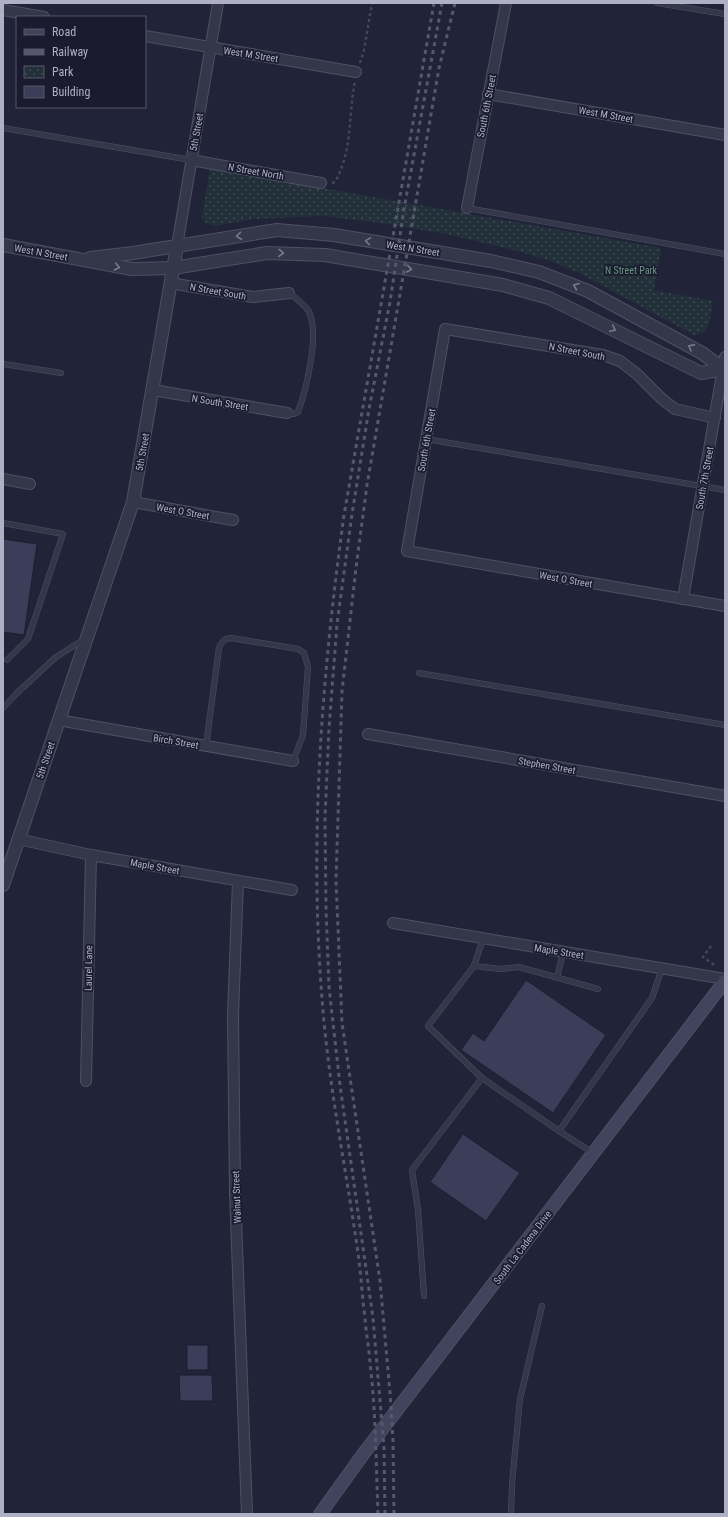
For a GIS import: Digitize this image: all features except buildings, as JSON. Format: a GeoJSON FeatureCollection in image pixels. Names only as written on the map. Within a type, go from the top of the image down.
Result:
{"type":"FeatureCollection","features":[{"type":"Feature","properties":{"kind":"main road","name":"South La Cadena Drive"},"geometry":{"type":"LineString","coordinates":[[320,1514],[364,1453],[725,980]]}},
{"type":"Feature","properties":{"kind":"street","name":"5th Street"},"geometry":{"type":"LineString","coordinates":[[3,885],[133,502],[218,3]]}},
{"type":"Feature","properties":{"kind":"street","name":"South 6th Street"},"geometry":{"type":"LineString","coordinates":[[467,208],[506,3]]}},
{"type":"Feature","properties":{"kind":"street"},"geometry":{"type":"LineString","coordinates":[[3,10],[38,16]]}},
{"type":"Feature","properties":{"kind":"street","name":"West M Street"},"geometry":{"type":"LineString","coordinates":[[146,36],[356,72]]}},
{"type":"Feature","properties":{"kind":"street","name":"West M Street"},"geometry":{"type":"LineString","coordinates":[[488,94],[725,135]]}},
{"type":"Feature","properties":{"kind":"street","name":"N Street North"},"geometry":{"type":"LineString","coordinates":[[191,160],[321,183]]}},
{"type":"Feature","properties":{"kind":"street","name":"West N Street"},"geometry":{"type":"LineString","coordinates":[[79,259],[134,253],[277,230],[334,235],[491,261],[539,272],[588,291],[724,365]]}},
{"type":"Feature","properties":{"kind":"street","name":"West N Street"},"geometry":{"type":"LineString","coordinates":[[3,245],[132,269],[173,268],[267,253],[318,255],[503,285],[549,298],[701,373],[724,365]]}},
{"type":"Feature","properties":{"kind":"street","name":"N Street South"},"geometry":{"type":"LineString","coordinates":[[170,283],[253,297],[289,293]]}},
{"type":"Feature","properties":{"kind":"street","name":"South 6th Street"},"geometry":{"type":"LineString","coordinates":[[407,551],[445,329]]}},
{"type":"Feature","properties":{"kind":"street","name":"N Street South"},"geometry":{"type":"LineString","coordinates":[[445,329],[602,355],[620,361],[637,374],[662,400],[675,409],[715,418]]}},
{"type":"Feature","properties":{"kind":"street","name":"South 7th Street"},"geometry":{"type":"LineString","coordinates":[[683,599],[724,365]]}},
{"type":"Feature","properties":{"kind":"street","name":"N South Street"},"geometry":{"type":"LineString","coordinates":[[153,390],[287,413]]}},
{"type":"Feature","properties":{"kind":"street"},"geometry":{"type":"LineString","coordinates":[[3,479],[30,484]]}},
{"type":"Feature","properties":{"kind":"street","name":"West O Street"},"geometry":{"type":"LineString","coordinates":[[133,502],[233,520]]}},
{"type":"Feature","properties":{"kind":"street","name":"West O Street"},"geometry":{"type":"LineString","coordinates":[[407,551],[725,606]]}},
{"type":"Feature","properties":{"kind":"street","name":"Birch Street"},"geometry":{"type":"LineString","coordinates":[[58,720],[293,761]]}},
{"type":"Feature","properties":{"kind":"street","name":"Stephen Street"},"geometry":{"type":"LineString","coordinates":[[368,734],[725,796]]}},
{"type":"Feature","properties":{"kind":"street","name":"Maple Street"},"geometry":{"type":"LineString","coordinates":[[18,839],[91,855],[292,890]]}},
{"type":"Feature","properties":{"kind":"street","name":"Laurel Lane"},"geometry":{"type":"LineString","coordinates":[[86,1081],[91,855]]}},
{"type":"Feature","properties":{"kind":"street","name":"Walnut Street"},"geometry":{"type":"LineString","coordinates":[[238,881],[233,1015],[235,1192],[247,1514]]}},
{"type":"Feature","properties":{"kind":"street","name":"Maple Street"},"geometry":{"type":"LineString","coordinates":[[393,923],[725,980]]}},
{"type":"Feature","properties":{"kind":"lane"},"geometry":{"type":"LineString","coordinates":[[657,3],[725,14]]}},
{"type":"Feature","properties":{"kind":"lane"},"geometry":{"type":"LineString","coordinates":[[3,128],[191,160]]}},
{"type":"Feature","properties":{"kind":"lane"},"geometry":{"type":"LineString","coordinates":[[467,208],[725,254]]}},
{"type":"Feature","properties":{"kind":"lane"},"geometry":{"type":"LineString","coordinates":[[287,413],[294,414],[298,412],[302,401],[309,371],[313,326],[310,313],[304,304],[289,293]]}},
{"type":"Feature","properties":{"kind":"lane"},"geometry":{"type":"LineString","coordinates":[[3,364],[61,373]]}},
{"type":"Feature","properties":{"kind":"lane"},"geometry":{"type":"LineString","coordinates":[[426,439],[725,490]]}},
{"type":"Feature","properties":{"kind":"lane"},"geometry":{"type":"LineString","coordinates":[[3,523],[63,534],[28,639],[7,660]]}},
{"type":"Feature","properties":{"kind":"lane"},"geometry":{"type":"LineString","coordinates":[[3,708],[56,657],[88,638]]}},
{"type":"Feature","properties":{"kind":"lane"},"geometry":{"type":"LineString","coordinates":[[206,746],[221,642],[225,639],[231,638],[277,645],[298,649],[304,653],[308,667],[303,735],[293,761]]}},
{"type":"Feature","properties":{"kind":"lane"},"geometry":{"type":"LineString","coordinates":[[419,672],[725,725]]}},
{"type":"Feature","properties":{"kind":"lane"},"geometry":{"type":"LineString","coordinates":[[484,938],[474,966],[428,1026],[482,1078],[593,1153]]}},
{"type":"Feature","properties":{"kind":"lane"},"geometry":{"type":"LineString","coordinates":[[557,978],[563,952]]}},
{"type":"Feature","properties":{"kind":"lane"},"geometry":{"type":"LineString","coordinates":[[474,966],[501,969],[519,967],[598,989]]}},
{"type":"Feature","properties":{"kind":"lane"},"geometry":{"type":"LineString","coordinates":[[559,1131],[652,998],[662,968]]}},
{"type":"Feature","properties":{"kind":"lane"},"geometry":{"type":"LineString","coordinates":[[424,1296],[418,1210],[412,1170],[482,1078]]}},
{"type":"Feature","properties":{"kind":"lane"},"geometry":{"type":"LineString","coordinates":[[511,1514],[512,1484],[520,1399],[542,1306]]}},
{"type":"Feature","properties":{"kind":"path"},"geometry":{"type":"LineString","coordinates":[[321,183],[335,182],[342,169],[349,140],[351,100],[356,72],[364,50],[372,3]]}},
{"type":"Feature","properties":{"kind":"path"},"geometry":{"type":"LineString","coordinates":[[711,946],[703,957],[720,968]]}},
{"type":"Feature","properties":{"kind":"green space","name":"N Street Park"},"geometry":{"type":"Polygon","coordinates":[[[210,168],[661,248],[654,290],[713,301],[709,324],[703,333],[694,335],[577,272],[553,262],[514,250],[446,234],[374,222],[322,216],[254,219],[214,226],[206,223],[202,217],[210,168]]]}},
{"type":"Feature","properties":{"kind":"railway"},"geometry":{"type":"LineString","coordinates":[[378,1514],[375,1420],[369,1352],[358,1253],[328,1062],[322,998],[318,938],[317,817],[329,635],[344,515],[434,3]]}},
{"type":"Feature","properties":{"kind":"railway"},"geometry":{"type":"LineString","coordinates":[[385,1514],[384,1448],[373,1318],[340,1085],[329,987],[325,817],[329,728],[337,624],[352,514],[369,409],[390,302],[404,209],[442,3]]}},
{"type":"Feature","properties":{"kind":"railway"},"geometry":{"type":"LineString","coordinates":[[394,1514],[393,1440],[380,1281],[342,1023],[336,880],[342,691],[367,485],[439,68],[455,3]]}}]}
